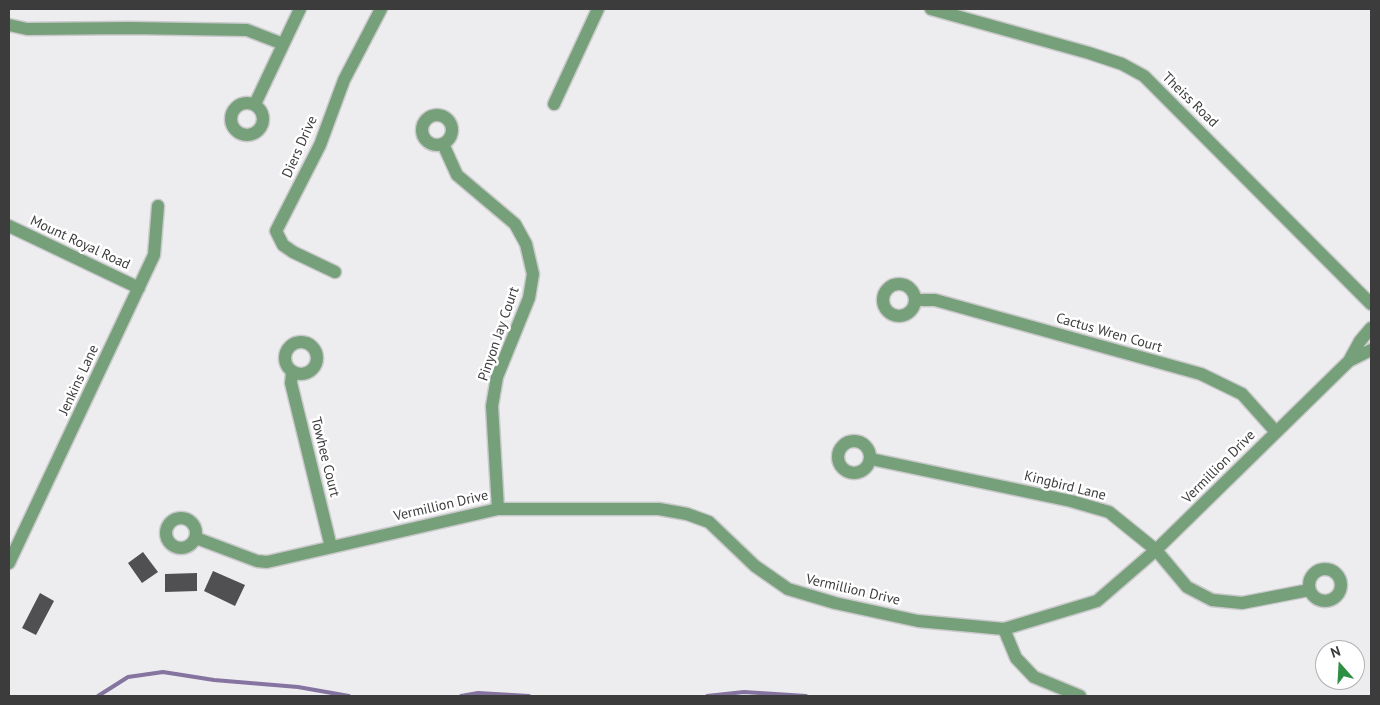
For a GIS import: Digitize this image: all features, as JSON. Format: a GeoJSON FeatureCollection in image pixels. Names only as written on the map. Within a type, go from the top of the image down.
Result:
{"type":"FeatureCollection","features":[{"type":"Feature","properties":{"kind":"street"},"geometry":{"type":"LineString","coordinates":[[255,104],[300,9]]}},
{"type":"Feature","properties":{"kind":"street","name":"Diers Drive"},"geometry":{"type":"LineString","coordinates":[[335,272],[293,252],[283,245],[276,231],[320,145],[344,80],[381,9]]}},
{"type":"Feature","properties":{"kind":"street"},"geometry":{"type":"LineString","coordinates":[[554,104],[598,9]]}},
{"type":"Feature","properties":{"kind":"street","name":"Theiss Road"},"geometry":{"type":"LineString","coordinates":[[931,9],[1096,55],[1122,64],[1144,76],[1371,304]]}},
{"type":"Feature","properties":{"kind":"street"},"geometry":{"type":"LineString","coordinates":[[9,25],[27,29],[247,30],[283,44]]}},
{"type":"Feature","properties":{"kind":"street","name":"Pinyon Jay Court"},"geometry":{"type":"LineString","coordinates":[[443,144],[457,175],[516,224],[526,244],[533,274],[530,298],[497,377],[492,406],[498,508]]}},
{"type":"Feature","properties":{"kind":"street","name":"Jenkins Lane"},"geometry":{"type":"LineString","coordinates":[[9,563],[154,255],[158,206]]}},
{"type":"Feature","properties":{"kind":"street","name":"Mount Royal Road"},"geometry":{"type":"LineString","coordinates":[[9,226],[139,288]]}},
{"type":"Feature","properties":{"kind":"street","name":"Cactus Wren Court"},"geometry":{"type":"LineString","coordinates":[[916,300],[935,300],[1201,374],[1242,394],[1276,432]]}},
{"type":"Feature","properties":{"kind":"street","name":"Vermillion Drive"},"geometry":{"type":"LineString","coordinates":[[196,538],[267,562],[498,508],[659,510],[687,514],[709,522],[755,566],[788,589],[835,603],[918,621],[1004,629],[1097,601],[1156,550],[1349,361],[1360,341],[1371,328]]}},
{"type":"Feature","properties":{"kind":"street","name":"Vermillion Drive"},"geometry":{"type":"LineString","coordinates":[[1349,361],[1371,350]]}},
{"type":"Feature","properties":{"kind":"street","name":"Towhee Court"},"geometry":{"type":"LineString","coordinates":[[292,373],[291,383],[331,547]]}},
{"type":"Feature","properties":{"kind":"street","name":"Kingbird Lane"},"geometry":{"type":"LineString","coordinates":[[871,459],[1071,501],[1109,512],[1156,550],[1188,587],[1212,600],[1242,603],[1309,590]]}},
{"type":"Feature","properties":{"kind":"street"},"geometry":{"type":"LineString","coordinates":[[1004,629],[1016,658],[1034,677],[1080,696]]}},
{"type":"Feature","properties":{"kind":"building"},"geometry":{"type":"Polygon","coordinates":[[[143,552],[158,572],[142,583],[128,563],[143,552]]]}},
{"type":"Feature","properties":{"kind":"building"},"geometry":{"type":"Polygon","coordinates":[[[213,571],[245,585],[235,606],[204,591],[213,571]]]}},
{"type":"Feature","properties":{"kind":"building"},"geometry":{"type":"Polygon","coordinates":[[[197,573],[197,591],[165,592],[165,574],[197,573]]]}},
{"type":"Feature","properties":{"kind":"building"},"geometry":{"type":"Polygon","coordinates":[[[40,593],[54,601],[36,635],[22,628],[40,593]]]}},
{"type":"Feature","properties":{"kind":"waterway"},"geometry":{"type":"LineString","coordinates":[[98,696],[128,677],[163,672],[214,680],[298,687],[349,696]]}},
{"type":"Feature","properties":{"kind":"waterway"},"geometry":{"type":"LineString","coordinates":[[707,696],[744,692],[806,696]]}},
{"type":"Feature","properties":{"kind":"waterway"},"geometry":{"type":"LineString","coordinates":[[461,696],[478,693],[529,696]]}}]}
